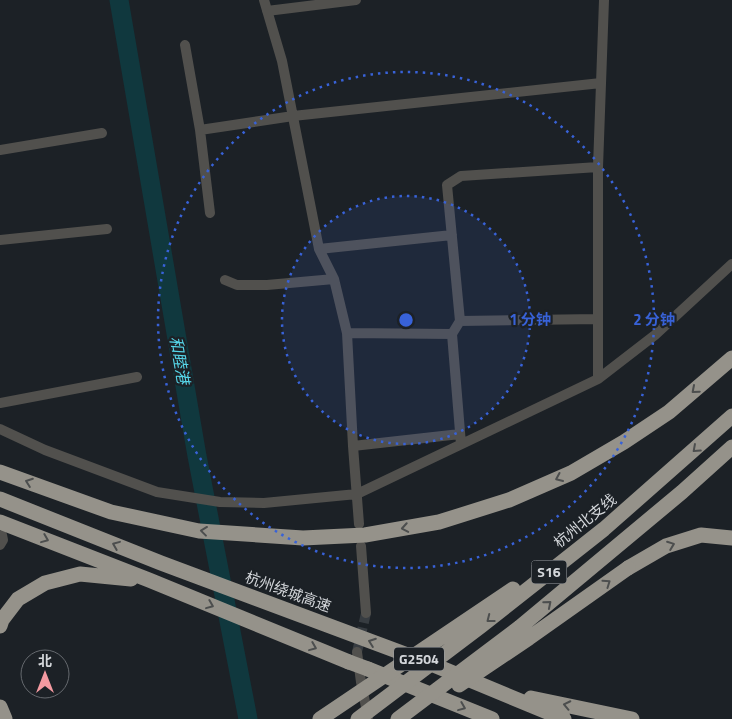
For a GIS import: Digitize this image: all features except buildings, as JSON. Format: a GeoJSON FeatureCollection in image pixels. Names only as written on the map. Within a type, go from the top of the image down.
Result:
{"type":"FeatureCollection","features":[{"type":"Feature","properties":{"kind":"highway"},"geometry":{"type":"LineString","coordinates":[[0,472],[111,512],[199,531],[303,538],[365,535],[439,522],[509,500],[572,473],[669,412],[732,358]]}},
{"type":"Feature","properties":{"kind":"highway","name":"杭州北支线"},"geometry":{"type":"LineString","coordinates":[[358,719],[481,626],[604,529],[732,416]]}},
{"type":"Feature","properties":{"kind":"highway","name":"S16"},"geometry":{"type":"LineString","coordinates":[[398,719],[520,627],[682,492],[732,447]]}},
{"type":"Feature","properties":{"kind":"highway","name":"杭州绕城高速"},"geometry":{"type":"LineString","coordinates":[[0,499],[161,563],[429,663],[564,719]]}},
{"type":"Feature","properties":{"kind":"highway"},"geometry":{"type":"LineString","coordinates":[[320,719],[604,529]]}},
{"type":"Feature","properties":{"kind":"highway","name":"G2504"},"geometry":{"type":"LineString","coordinates":[[1,534],[149,580],[277,632],[353,657],[368,669],[492,719]]}},
{"type":"Feature","properties":{"kind":"highway"},"geometry":{"type":"LineString","coordinates":[[407,719],[530,638],[628,568],[666,546],[701,535],[732,538]]}},
{"type":"Feature","properties":{"kind":"highway"},"geometry":{"type":"LineString","coordinates":[[0,626],[2,620],[18,599],[45,583],[80,574],[149,580]]}},
{"type":"Feature","properties":{"kind":"highway"},"geometry":{"type":"LineString","coordinates":[[493,690],[632,719]]}},
{"type":"Feature","properties":{"kind":"highway"},"geometry":{"type":"LineString","coordinates":[[0,708],[5,719]]}},
{"type":"Feature","properties":{"kind":"street"},"geometry":{"type":"LineString","coordinates":[[264,0],[282,61],[319,249],[334,278],[347,333],[359,524]]}},
{"type":"Feature","properties":{"kind":"street"},"geometry":{"type":"LineString","coordinates":[[268,11],[356,0]]}},
{"type":"Feature","properties":{"kind":"street"},"geometry":{"type":"LineString","coordinates":[[598,379],[598,167],[604,0]]}},
{"type":"Feature","properties":{"kind":"street"},"geometry":{"type":"LineString","coordinates":[[185,45],[200,130],[210,213]]}},
{"type":"Feature","properties":{"kind":"street"},"geometry":{"type":"LineString","coordinates":[[200,130],[293,116],[601,83]]}},
{"type":"Feature","properties":{"kind":"street"},"geometry":{"type":"LineString","coordinates":[[0,150],[102,134]]}},
{"type":"Feature","properties":{"kind":"street"},"geometry":{"type":"LineString","coordinates":[[460,439],[452,334],[460,321],[447,185],[461,176],[598,167]]}},
{"type":"Feature","properties":{"kind":"street"},"geometry":{"type":"LineString","coordinates":[[0,240],[107,229]]}},
{"type":"Feature","properties":{"kind":"street"},"geometry":{"type":"LineString","coordinates":[[319,249],[452,235]]}},
{"type":"Feature","properties":{"kind":"street"},"geometry":{"type":"LineString","coordinates":[[0,429],[45,450],[157,492],[220,502],[264,503],[357,494],[460,439],[598,379],[655,335],[732,264]]}},
{"type":"Feature","properties":{"kind":"street"},"geometry":{"type":"LineString","coordinates":[[225,280],[237,284],[267,285],[334,278]]}},
{"type":"Feature","properties":{"kind":"street"},"geometry":{"type":"LineString","coordinates":[[460,321],[598,319]]}},
{"type":"Feature","properties":{"kind":"street"},"geometry":{"type":"LineString","coordinates":[[347,333],[452,334]]}},
{"type":"Feature","properties":{"kind":"street"},"geometry":{"type":"LineString","coordinates":[[0,403],[137,377]]}},
{"type":"Feature","properties":{"kind":"street"},"geometry":{"type":"LineString","coordinates":[[353,446],[460,439]]}},
{"type":"Feature","properties":{"kind":"street"},"geometry":{"type":"LineString","coordinates":[[360,546],[366,613]]}},
{"type":"Feature","properties":{"kind":"street"},"geometry":{"type":"LineString","coordinates":[[353,657],[361,682],[368,719]]}},
{"type":"Feature","properties":{"kind":"waterway","name":"和睦港"},"geometry":{"type":"LineString","coordinates":[[119,0],[197,456],[248,719]]}},
{"type":"Feature","properties":{"kind":"tunnel"},"geometry":{"type":"LineString","coordinates":[[357,652],[366,613]]}}]}
